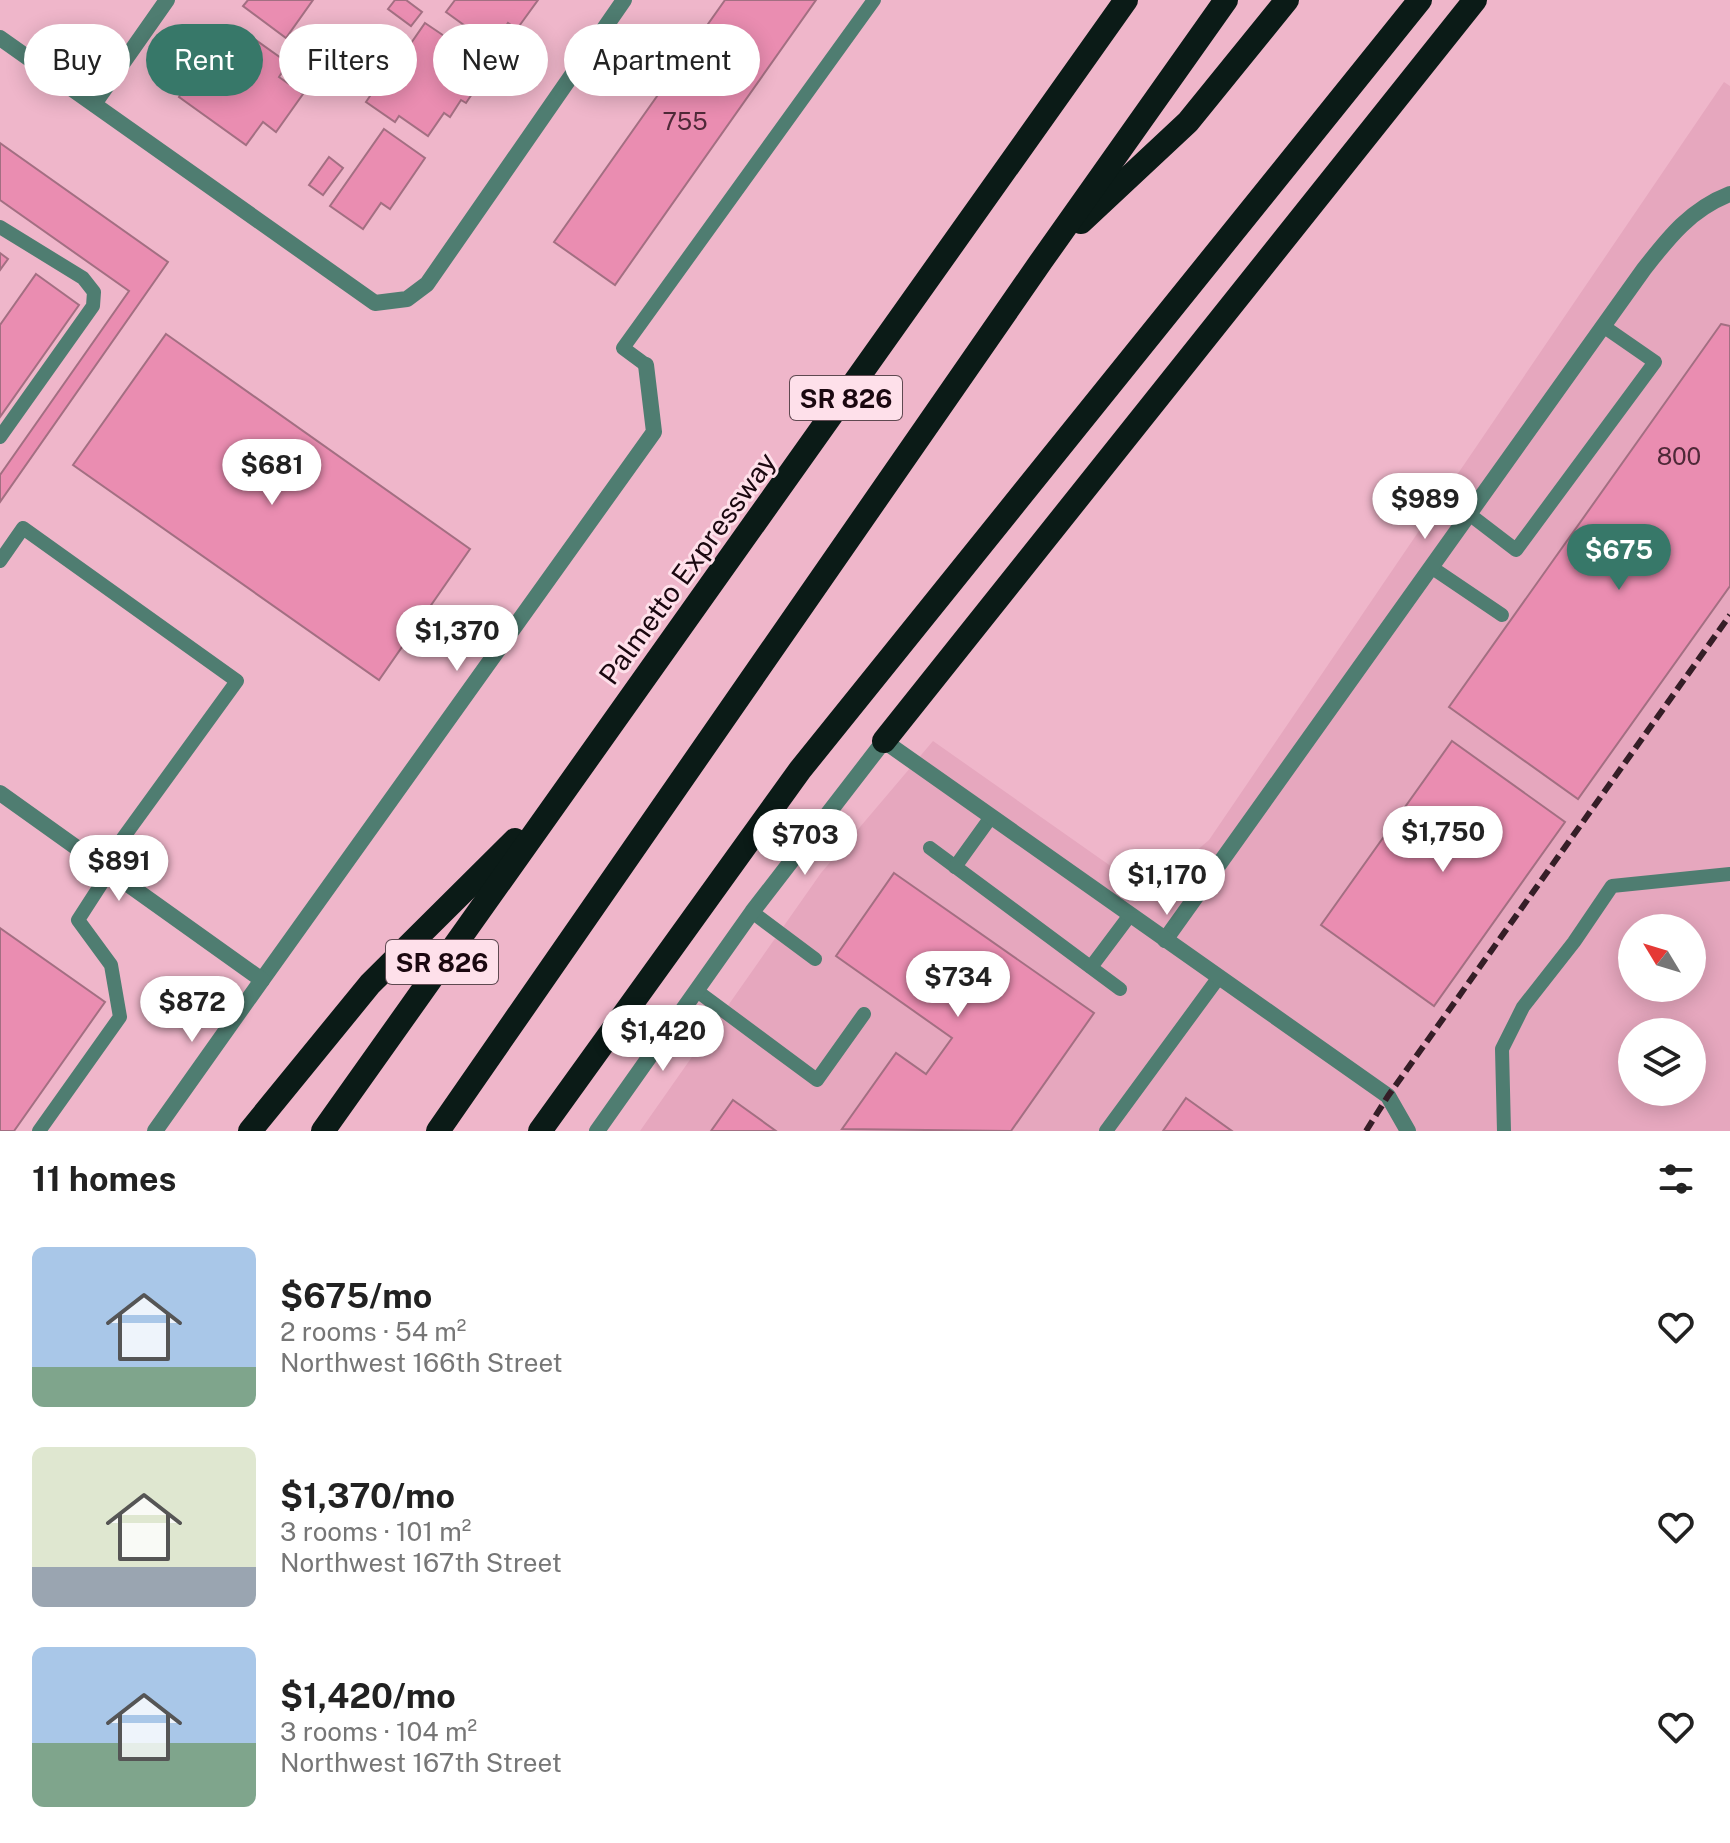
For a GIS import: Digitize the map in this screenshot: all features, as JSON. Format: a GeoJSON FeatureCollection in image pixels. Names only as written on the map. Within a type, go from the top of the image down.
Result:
{"type":"FeatureCollection","features":[{"type":"Feature","properties":{"kind":"highway","name":"Palmetto Expressway"},"geometry":{"type":"LineString","coordinates":[[323,1131],[1126,0]]}},
{"type":"Feature","properties":{"kind":"highway","name":"SR 826"},"geometry":{"type":"LineString","coordinates":[[438,1131],[1226,0]]}},
{"type":"Feature","properties":{"kind":"highway"},"geometry":{"type":"LineString","coordinates":[[1042,260],[1188,122],[1287,0]]}},
{"type":"Feature","properties":{"kind":"highway"},"geometry":{"type":"LineString","coordinates":[[540,1131],[800,770],[1420,0]]}},
{"type":"Feature","properties":{"kind":"highway"},"geometry":{"type":"LineString","coordinates":[[884,741],[1475,0]]}},
{"type":"Feature","properties":{"kind":"highway"},"geometry":{"type":"LineString","coordinates":[[250,1131],[370,984],[562,793]]}},
{"type":"Feature","properties":{"kind":"street"},"geometry":{"type":"LineString","coordinates":[[94,104],[167,0]]}},
{"type":"Feature","properties":{"kind":"street"},"geometry":{"type":"LineString","coordinates":[[0,38],[375,303],[407,299],[427,284],[624,0]]}},
{"type":"Feature","properties":{"kind":"street"},"geometry":{"type":"LineString","coordinates":[[1165,940],[1673,232],[1703,206],[1730,194]]}},
{"type":"Feature","properties":{"kind":"street"},"geometry":{"type":"LineString","coordinates":[[155,1131],[654,432],[646,365]]}},
{"type":"Feature","properties":{"kind":"street"},"geometry":{"type":"LineString","coordinates":[[597,1131],[752,912],[884,741],[1388,1096],[1408,1131]]}},
{"type":"Feature","properties":{"kind":"street"},"geometry":{"type":"LineString","coordinates":[[0,793],[262,980]]}},
{"type":"Feature","properties":{"kind":"lane"},"geometry":{"type":"LineString","coordinates":[[646,365],[623,348],[874,0]]}},
{"type":"Feature","properties":{"kind":"lane"},"geometry":{"type":"LineString","coordinates":[[0,227],[42,256],[83,278],[94,292],[93,306],[0,437]]}},
{"type":"Feature","properties":{"kind":"lane"},"geometry":{"type":"LineString","coordinates":[[1469,514],[1516,550],[1655,362],[1603,326]]}},
{"type":"Feature","properties":{"kind":"lane"},"geometry":{"type":"LineString","coordinates":[[0,561],[23,528],[237,681],[106,869],[78,920],[111,965],[120,1017],[39,1131]]}},
{"type":"Feature","properties":{"kind":"lane"},"geometry":{"type":"LineString","coordinates":[[1431,567],[1502,615]]}},
{"type":"Feature","properties":{"kind":"lane"},"geometry":{"type":"LineString","coordinates":[[955,867],[991,817]]}},
{"type":"Feature","properties":{"kind":"lane"},"geometry":{"type":"LineString","coordinates":[[930,848],[1120,989]]}},
{"type":"Feature","properties":{"kind":"lane"},"geometry":{"type":"LineString","coordinates":[[1504,1131],[1502,1049],[1523,1007],[1574,942],[1612,886],[1730,874]]}},
{"type":"Feature","properties":{"kind":"lane"},"geometry":{"type":"LineString","coordinates":[[752,912],[815,959]]}},
{"type":"Feature","properties":{"kind":"lane"},"geometry":{"type":"LineString","coordinates":[[1091,967],[1130,915]]}},
{"type":"Feature","properties":{"kind":"lane"},"geometry":{"type":"LineString","coordinates":[[1106,1131],[1219,977]]}},
{"type":"Feature","properties":{"kind":"lane"},"geometry":{"type":"LineString","coordinates":[[697,991],[817,1080],[864,1014]]}},
{"type":"Feature","properties":{"kind":"shaded area"},"geometry":{"type":"Polygon","coordinates":[[[1724,82],[1730,86],[1730,1131],[640,1131],[821,873],[933,741],[1122,874],[1152,877],[1181,864],[1209,840],[1724,82]]]}},
{"type":"Feature","properties":{"kind":"building"},"geometry":{"type":"Polygon","coordinates":[[[248,0],[313,0],[296,24],[279,24],[279,33],[243,6],[248,0]]]}},
{"type":"Feature","properties":{"kind":"building"},"geometry":{"type":"Polygon","coordinates":[[[395,0],[406,0],[422,12],[413,24],[408,24],[388,9],[395,0]]]}},
{"type":"Feature","properties":{"kind":"building"},"geometry":{"type":"Polygon","coordinates":[[[455,0],[538,0],[521,24],[463,24],[446,12],[455,0]]]}},
{"type":"Feature","properties":{"kind":"building"},"geometry":{"type":"Polygon","coordinates":[[[725,0],[816,0],[760,79],[760,24],[708,24],[725,0]]]}},
{"type":"Feature","properties":{"kind":"building"},"geometry":{"type":"Polygon","coordinates":[[[425,23],[433,28],[433,96],[471,96],[466,103],[461,100],[450,117],[444,113],[428,136],[399,116],[395,122],[366,102],[370,96],[417,96],[417,35],[425,23]]]}},
{"type":"Feature","properties":{"kind":"building"},"geometry":{"type":"Polygon","coordinates":[[[263,45],[279,57],[279,96],[302,96],[276,132],[263,122],[246,145],[179,97],[263,96],[263,45]]]}},
{"type":"Feature","properties":{"kind":"building"},"geometry":{"type":"Polygon","coordinates":[[[657,96],[748,96],[615,285],[554,242],[657,96]]]}},
{"type":"Feature","properties":{"kind":"building"},"geometry":{"type":"Polygon","coordinates":[[[384,129],[425,158],[390,209],[381,203],[363,229],[330,206],[384,129]]]}},
{"type":"Feature","properties":{"kind":"building"},"geometry":{"type":"Polygon","coordinates":[[[0,143],[168,262],[0,502],[0,475],[129,291],[0,200],[0,143]]]}},
{"type":"Feature","properties":{"kind":"building"},"geometry":{"type":"Polygon","coordinates":[[[329,157],[343,168],[323,195],[309,185],[329,157]]]}},
{"type":"Feature","properties":{"kind":"building"},"geometry":{"type":"Polygon","coordinates":[[[0,253],[8,259],[0,270],[0,253]]]}},
{"type":"Feature","properties":{"kind":"building"},"geometry":{"type":"Polygon","coordinates":[[[36,274],[79,305],[0,417],[0,325],[36,274]]]}},
{"type":"Feature","properties":{"kind":"building"},"geometry":{"type":"Polygon","coordinates":[[[1721,324],[1730,326],[1730,586],[1578,799],[1449,707],[1721,324]]]}},
{"type":"Feature","properties":{"kind":"building"},"geometry":{"type":"Polygon","coordinates":[[[166,334],[470,549],[379,680],[73,465],[166,334]]]}},
{"type":"Feature","properties":{"kind":"building"},"geometry":{"type":"Polygon","coordinates":[[[1452,741],[1565,822],[1434,1006],[1321,925],[1452,741]]]}},
{"type":"Feature","properties":{"kind":"building"},"geometry":{"type":"Polygon","coordinates":[[[894,873],[1094,1013],[1011,1131],[842,1129],[896,1053],[926,1074],[952,1038],[836,956],[894,873]]]}},
{"type":"Feature","properties":{"kind":"building"},"geometry":{"type":"Polygon","coordinates":[[[0,928],[105,1002],[14,1131],[0,1131],[0,928]]]}},
{"type":"Feature","properties":{"kind":"building"},"geometry":{"type":"Polygon","coordinates":[[[1186,1098],[1232,1131],[1163,1131],[1186,1098]]]}},
{"type":"Feature","properties":{"kind":"building"},"geometry":{"type":"Polygon","coordinates":[[[733,1100],[776,1131],[711,1131],[733,1100]]]}},
{"type":"Feature","properties":{"kind":"railway"},"geometry":{"type":"LineString","coordinates":[[1366,1131],[1730,615]]}}]}
